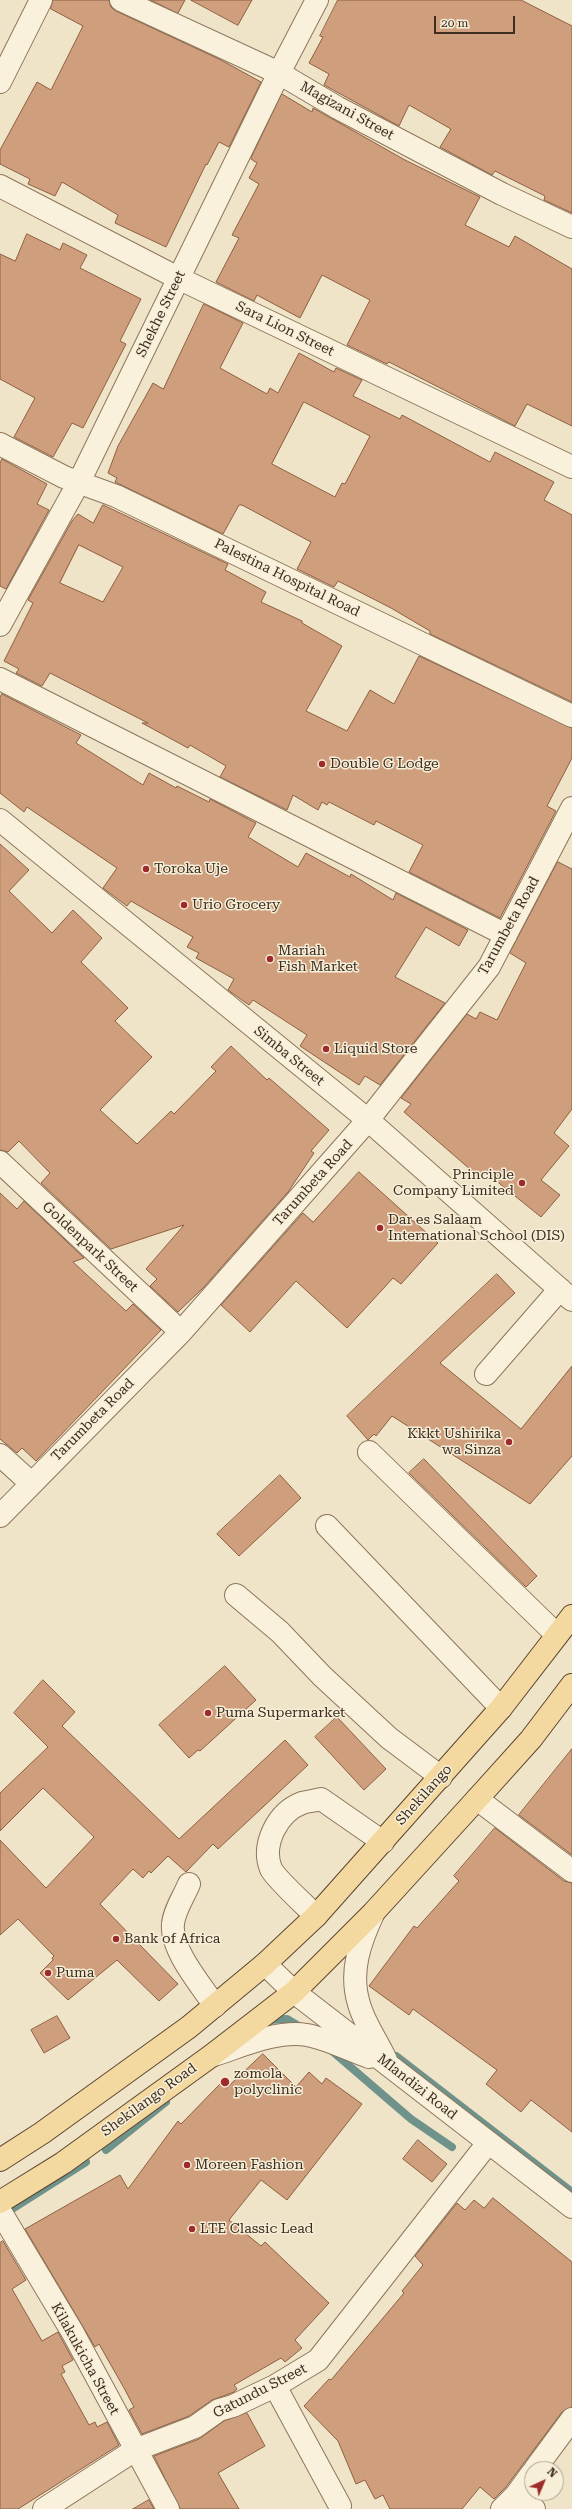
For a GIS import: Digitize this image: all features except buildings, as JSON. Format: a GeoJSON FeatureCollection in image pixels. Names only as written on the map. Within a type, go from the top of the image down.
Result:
{"type":"FeatureCollection","features":[{"type":"Feature","properties":{"kind":"main road","name":"Shekilango"},"geometry":{"type":"LineString","coordinates":[[265,1964],[316,1916],[441,1777],[501,1708],[572,1616]]}},
{"type":"Feature","properties":{"kind":"main road"},"geometry":{"type":"LineString","coordinates":[[294,1992],[373,1913],[477,1799],[531,1739],[572,1685]]}},
{"type":"Feature","properties":{"kind":"main road"},"geometry":{"type":"LineString","coordinates":[[0,2160],[42,2133],[215,2006],[265,1964]]}},
{"type":"Feature","properties":{"kind":"main road","name":"Shekilango Road"},"geometry":{"type":"LineString","coordinates":[[0,2202],[63,2163],[211,2056],[294,1992]]}},
{"type":"Feature","properties":{"kind":"street"},"geometry":{"type":"LineString","coordinates":[[0,82],[41,0]]}},
{"type":"Feature","properties":{"kind":"street","name":"Magizani Street"},"geometry":{"type":"LineString","coordinates":[[121,0],[279,73],[351,115],[502,194],[572,227]]}},
{"type":"Feature","properties":{"kind":"street","name":"Shekhe Street"},"geometry":{"type":"LineString","coordinates":[[0,625],[79,482],[279,73],[317,0]]}},
{"type":"Feature","properties":{"kind":"street","name":"Sara Lion Street"},"geometry":{"type":"LineString","coordinates":[[0,186],[178,278],[572,467]]}},
{"type":"Feature","properties":{"kind":"street","name":"Palestina Hospital Road"},"geometry":{"type":"LineString","coordinates":[[0,444],[64,477],[116,496],[572,716]]}},
{"type":"Feature","properties":{"kind":"street"},"geometry":{"type":"LineString","coordinates":[[0,679],[506,935]]}},
{"type":"Feature","properties":{"kind":"street","name":"Tarumbeta Road"},"geometry":{"type":"LineString","coordinates":[[0,1516],[181,1332],[368,1120],[489,967],[572,808]]}},
{"type":"Feature","properties":{"kind":"street","name":"Simba Street"},"geometry":{"type":"LineString","coordinates":[[0,820],[368,1120],[566,1294]]}},
{"type":"Feature","properties":{"kind":"street","name":"Goldenpark Street"},"geometry":{"type":"LineString","coordinates":[[0,1162],[181,1332]]}},
{"type":"Feature","properties":{"kind":"street"},"geometry":{"type":"LineString","coordinates":[[486,1374],[566,1294]]}},
{"type":"Feature","properties":{"kind":"street"},"geometry":{"type":"LineString","coordinates":[[369,1452],[557,1635]]}},
{"type":"Feature","properties":{"kind":"street"},"geometry":{"type":"LineString","coordinates":[[0,1455],[31,1483]]}},
{"type":"Feature","properties":{"kind":"street"},"geometry":{"type":"LineString","coordinates":[[327,1526],[501,1708]]}},
{"type":"Feature","properties":{"kind":"street"},"geometry":{"type":"LineString","coordinates":[[236,1595],[280,1632],[322,1676],[389,1738],[441,1777]]}},
{"type":"Feature","properties":{"kind":"street"},"geometry":{"type":"LineString","coordinates":[[316,1916],[272,1870],[267,1849],[274,1829],[285,1815],[302,1803],[321,1799],[383,1842]]}},
{"type":"Feature","properties":{"kind":"street"},"geometry":{"type":"LineString","coordinates":[[477,1799],[572,1871]]}},
{"type":"Feature","properties":{"kind":"street"},"geometry":{"type":"LineString","coordinates":[[189,1884],[173,1923],[173,1936],[179,1951],[215,2006]]}},
{"type":"Feature","properties":{"kind":"street"},"geometry":{"type":"LineString","coordinates":[[373,1913],[360,1944],[355,1968],[358,2004],[389,2064]]}},
{"type":"Feature","properties":{"kind":"street","name":"Mlandizi Road"},"geometry":{"type":"LineString","coordinates":[[265,1964],[294,1992],[572,2207]]}},
{"type":"Feature","properties":{"kind":"street"},"geometry":{"type":"LineString","coordinates":[[211,2056],[264,2039],[286,2035],[307,2035],[389,2064]]}},
{"type":"Feature","properties":{"kind":"street","name":"Gatundu Street"},"geometry":{"type":"LineString","coordinates":[[44,2509],[135,2450],[195,2426],[219,2410],[233,2406],[275,2386],[318,2360],[332,2345],[488,2143]]}},
{"type":"Feature","properties":{"kind":"street","name":"Kilakukicha Street"},"geometry":{"type":"LineString","coordinates":[[0,2211],[73,2333],[168,2509]]}},
{"type":"Feature","properties":{"kind":"street"},"geometry":{"type":"LineString","coordinates":[[275,2386],[340,2506]]}},
{"type":"Feature","properties":{"kind":"street"},"geometry":{"type":"LineString","coordinates":[[541,2461],[572,2419]]}},
{"type":"Feature","properties":{"kind":"street"},"geometry":{"type":"LineString","coordinates":[[524,2483],[509,2502],[534,2509]]}},
{"type":"Feature","properties":{"kind":"waterway"},"geometry":{"type":"LineString","coordinates":[[267,2020],[287,2019],[302,2028]]}},
{"type":"Feature","properties":{"kind":"waterway"},"geometry":{"type":"LineString","coordinates":[[332,2051],[411,2119],[452,2147]]}},
{"type":"Feature","properties":{"kind":"waterway"},"geometry":{"type":"LineString","coordinates":[[396,2056],[572,2192]]}},
{"type":"Feature","properties":{"kind":"waterway"},"geometry":{"type":"LineString","coordinates":[[106,2150],[166,2102]]}},
{"type":"Feature","properties":{"kind":"waterway"},"geometry":{"type":"LineString","coordinates":[[4,2214],[86,2162]]}},
{"type":"Feature","properties":{"kind":"place","name":"Double G Lodge"},"geometry":{"type":"Point","coordinates":[322,764]}},
{"type":"Feature","properties":{"kind":"place","name":"Toroka Uje"},"geometry":{"type":"Point","coordinates":[146,869]}},
{"type":"Feature","properties":{"kind":"place","name":"Urio Grocery"},"geometry":{"type":"Point","coordinates":[184,905]}},
{"type":"Feature","properties":{"kind":"place","name":"Mariah Fish Market"},"geometry":{"type":"Point","coordinates":[270,959]}},
{"type":"Feature","properties":{"kind":"place","name":"Liquid Store"},"geometry":{"type":"Point","coordinates":[326,1049]}},
{"type":"Feature","properties":{"kind":"place","name":"Principle Company Limited"},"geometry":{"type":"Point","coordinates":[522,1183]}},
{"type":"Feature","properties":{"kind":"place","name":"Dar es Salaam International School (DIS)"},"geometry":{"type":"Point","coordinates":[380,1228]}},
{"type":"Feature","properties":{"kind":"place","name":"Kkkt Ushirika wa Sinza"},"geometry":{"type":"Point","coordinates":[509,1442]}},
{"type":"Feature","properties":{"kind":"place","name":"Puma Supermarket"},"geometry":{"type":"Point","coordinates":[208,1713]}},
{"type":"Feature","properties":{"kind":"place","name":"Bank of Africa"},"geometry":{"type":"Point","coordinates":[116,1939]}},
{"type":"Feature","properties":{"kind":"place","name":"Puma"},"geometry":{"type":"Point","coordinates":[48,1973]}},
{"type":"Feature","properties":{"kind":"place","name":"zomola polyclinic"},"geometry":{"type":"Point","coordinates":[225,2082]}},
{"type":"Feature","properties":{"kind":"place","name":"Moreen Fashion"},"geometry":{"type":"Point","coordinates":[187,2165]}},
{"type":"Feature","properties":{"kind":"place","name":"LTE Classic Lead"},"geometry":{"type":"Point","coordinates":[192,2229]}}]}
